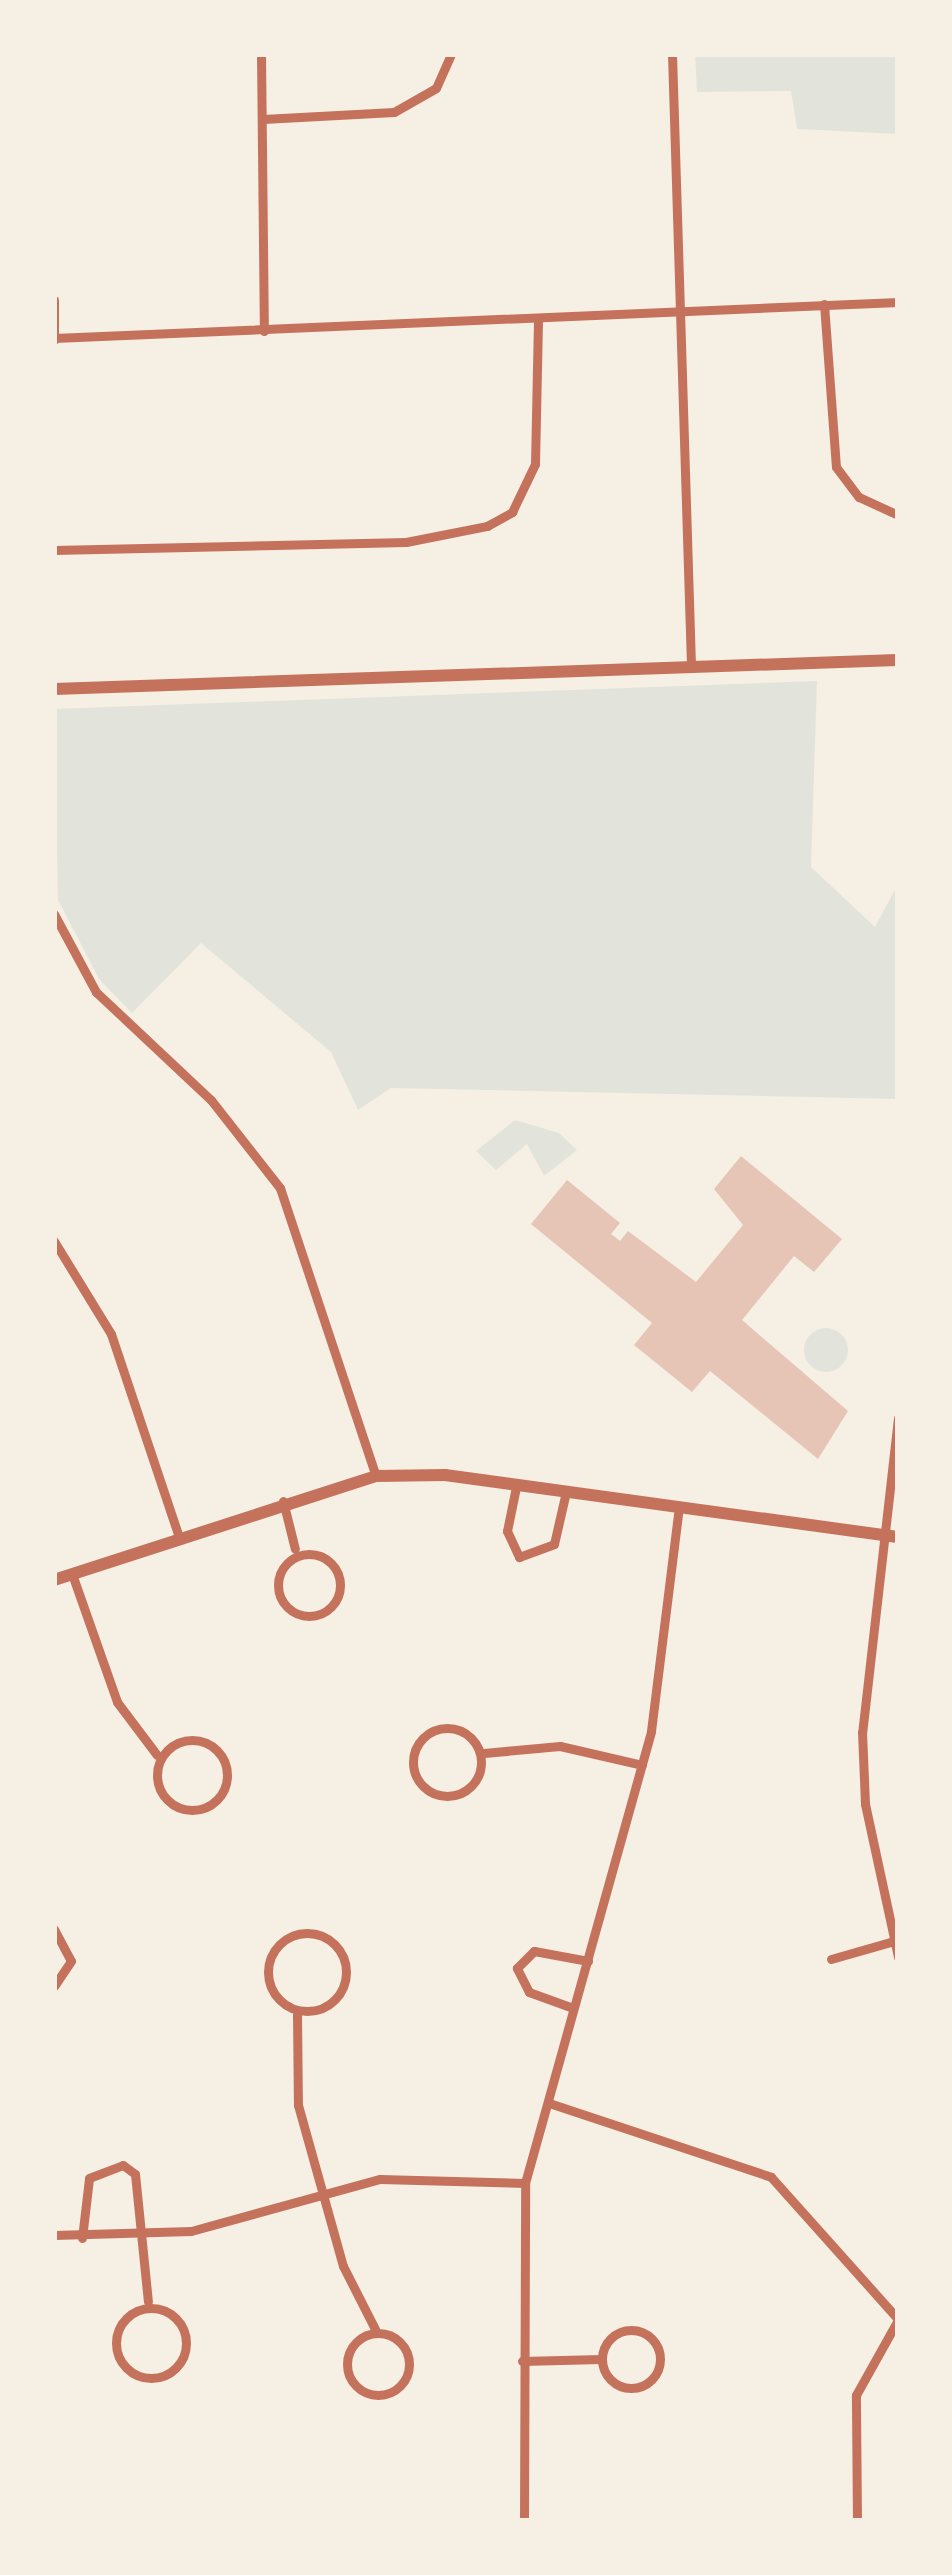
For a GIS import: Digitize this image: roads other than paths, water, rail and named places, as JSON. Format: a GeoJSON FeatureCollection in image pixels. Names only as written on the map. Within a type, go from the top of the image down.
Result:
{"type":"FeatureCollection","features":[{"type":"Feature","properties":{"kind":"street"},"geometry":{"type":"LineString","coordinates":[[261,54],[264,331]]}},
{"type":"Feature","properties":{"kind":"street"},"geometry":{"type":"LineString","coordinates":[[263,118],[394,112],[436,88],[451,54]]}},
{"type":"Feature","properties":{"kind":"street"},"geometry":{"type":"LineString","coordinates":[[672,54],[684,318],[691,667]]}},
{"type":"Feature","properties":{"kind":"street"},"geometry":{"type":"LineString","coordinates":[[54,301],[54,339],[684,318],[898,302]]}},
{"type":"Feature","properties":{"kind":"street"},"geometry":{"type":"LineString","coordinates":[[824,304],[836,467],[859,497],[898,515]]}},
{"type":"Feature","properties":{"kind":"street"},"geometry":{"type":"LineString","coordinates":[[54,550],[406,542],[487,526],[512,512],[535,464],[538,320]]}},
{"type":"Feature","properties":{"kind":"street"},"geometry":{"type":"LineString","coordinates":[[54,689],[898,660]]}},
{"type":"Feature","properties":{"kind":"street"},"geometry":{"type":"LineString","coordinates":[[54,914],[96,992],[211,1100],[280,1188],[376,1475]]}},
{"type":"Feature","properties":{"kind":"street"},"geometry":{"type":"LineString","coordinates":[[54,1241],[110,1334],[179,1537]]}},
{"type":"Feature","properties":{"kind":"street"},"geometry":{"type":"LineString","coordinates":[[898,1418],[862,1732],[898,1957]]}},
{"type":"Feature","properties":{"kind":"street"},"geometry":{"type":"LineString","coordinates":[[54,1580],[283,1501],[376,1475],[516,1487],[678,1513],[898,1538]]}},
{"type":"Feature","properties":{"kind":"street"},"geometry":{"type":"LineString","coordinates":[[516,1487],[507,1531],[519,1556],[554,1544],[565,1496]]}},
{"type":"Feature","properties":{"kind":"street"},"geometry":{"type":"LineString","coordinates":[[283,1501],[295,1549]]}},
{"type":"Feature","properties":{"kind":"street"},"geometry":{"type":"LineString","coordinates":[[524,2521],[525,2183],[642,1765],[678,1513]]}},
{"type":"Feature","properties":{"kind":"street"},"geometry":{"type":"LineString","coordinates":[[295,1549],[324,1562],[337,1598],[325,1620],[295,1611],[280,1569],[295,1549]]}},
{"type":"Feature","properties":{"kind":"street"},"geometry":{"type":"LineString","coordinates":[[72,1574],[117,1702],[157,1755],[154,1775],[182,1806],[206,1809],[225,1795],[229,1771],[214,1752],[173,1743],[157,1755]]}},
{"type":"Feature","properties":{"kind":"street"},"geometry":{"type":"LineString","coordinates":[[484,1754],[452,1795],[427,1790],[413,1770],[417,1744],[438,1730],[484,1754],[560,1746],[642,1765]]}},
{"type":"Feature","properties":{"kind":"street"},"geometry":{"type":"LineString","coordinates":[[54,1929],[71,1961],[54,1986]]}},
{"type":"Feature","properties":{"kind":"street"},"geometry":{"type":"LineString","coordinates":[[327,1931],[344,1944],[347,1973],[298,2014],[270,2000],[267,1977],[294,1937],[327,1931]]}},
{"type":"Feature","properties":{"kind":"street"},"geometry":{"type":"LineString","coordinates":[[832,1959],[894,1941]]}},
{"type":"Feature","properties":{"kind":"street"},"geometry":{"type":"LineString","coordinates":[[573,2008],[529,1992],[517,1968],[534,1951],[588,1961]]}},
{"type":"Feature","properties":{"kind":"street"},"geometry":{"type":"LineString","coordinates":[[298,2014],[298,2105],[324,2194],[375,2329],[393,2337],[407,2375],[381,2399],[362,2392],[349,2354],[375,2329]]}},
{"type":"Feature","properties":{"kind":"street"},"geometry":{"type":"LineString","coordinates":[[549,2104],[771,2177],[898,2319],[856,2395],[857,2521]]}},
{"type":"Feature","properties":{"kind":"street"},"geometry":{"type":"LineString","coordinates":[[82,2239],[89,2178],[108,2164],[135,2174],[148,2301]]}},
{"type":"Feature","properties":{"kind":"street"},"geometry":{"type":"LineString","coordinates":[[54,2235],[143,2239],[324,2194],[445,2174],[525,2183]]}},
{"type":"Feature","properties":{"kind":"street"},"geometry":{"type":"LineString","coordinates":[[148,2301],[172,2314],[181,2351],[175,2372],[155,2383],[133,2377],[122,2357],[126,2318],[148,2301]]}},
{"type":"Feature","properties":{"kind":"street"},"geometry":{"type":"LineString","coordinates":[[522,2361],[601,2359],[629,2329],[650,2337],[660,2357],[653,2378],[633,2388],[611,2380],[601,2359]]}}]}
